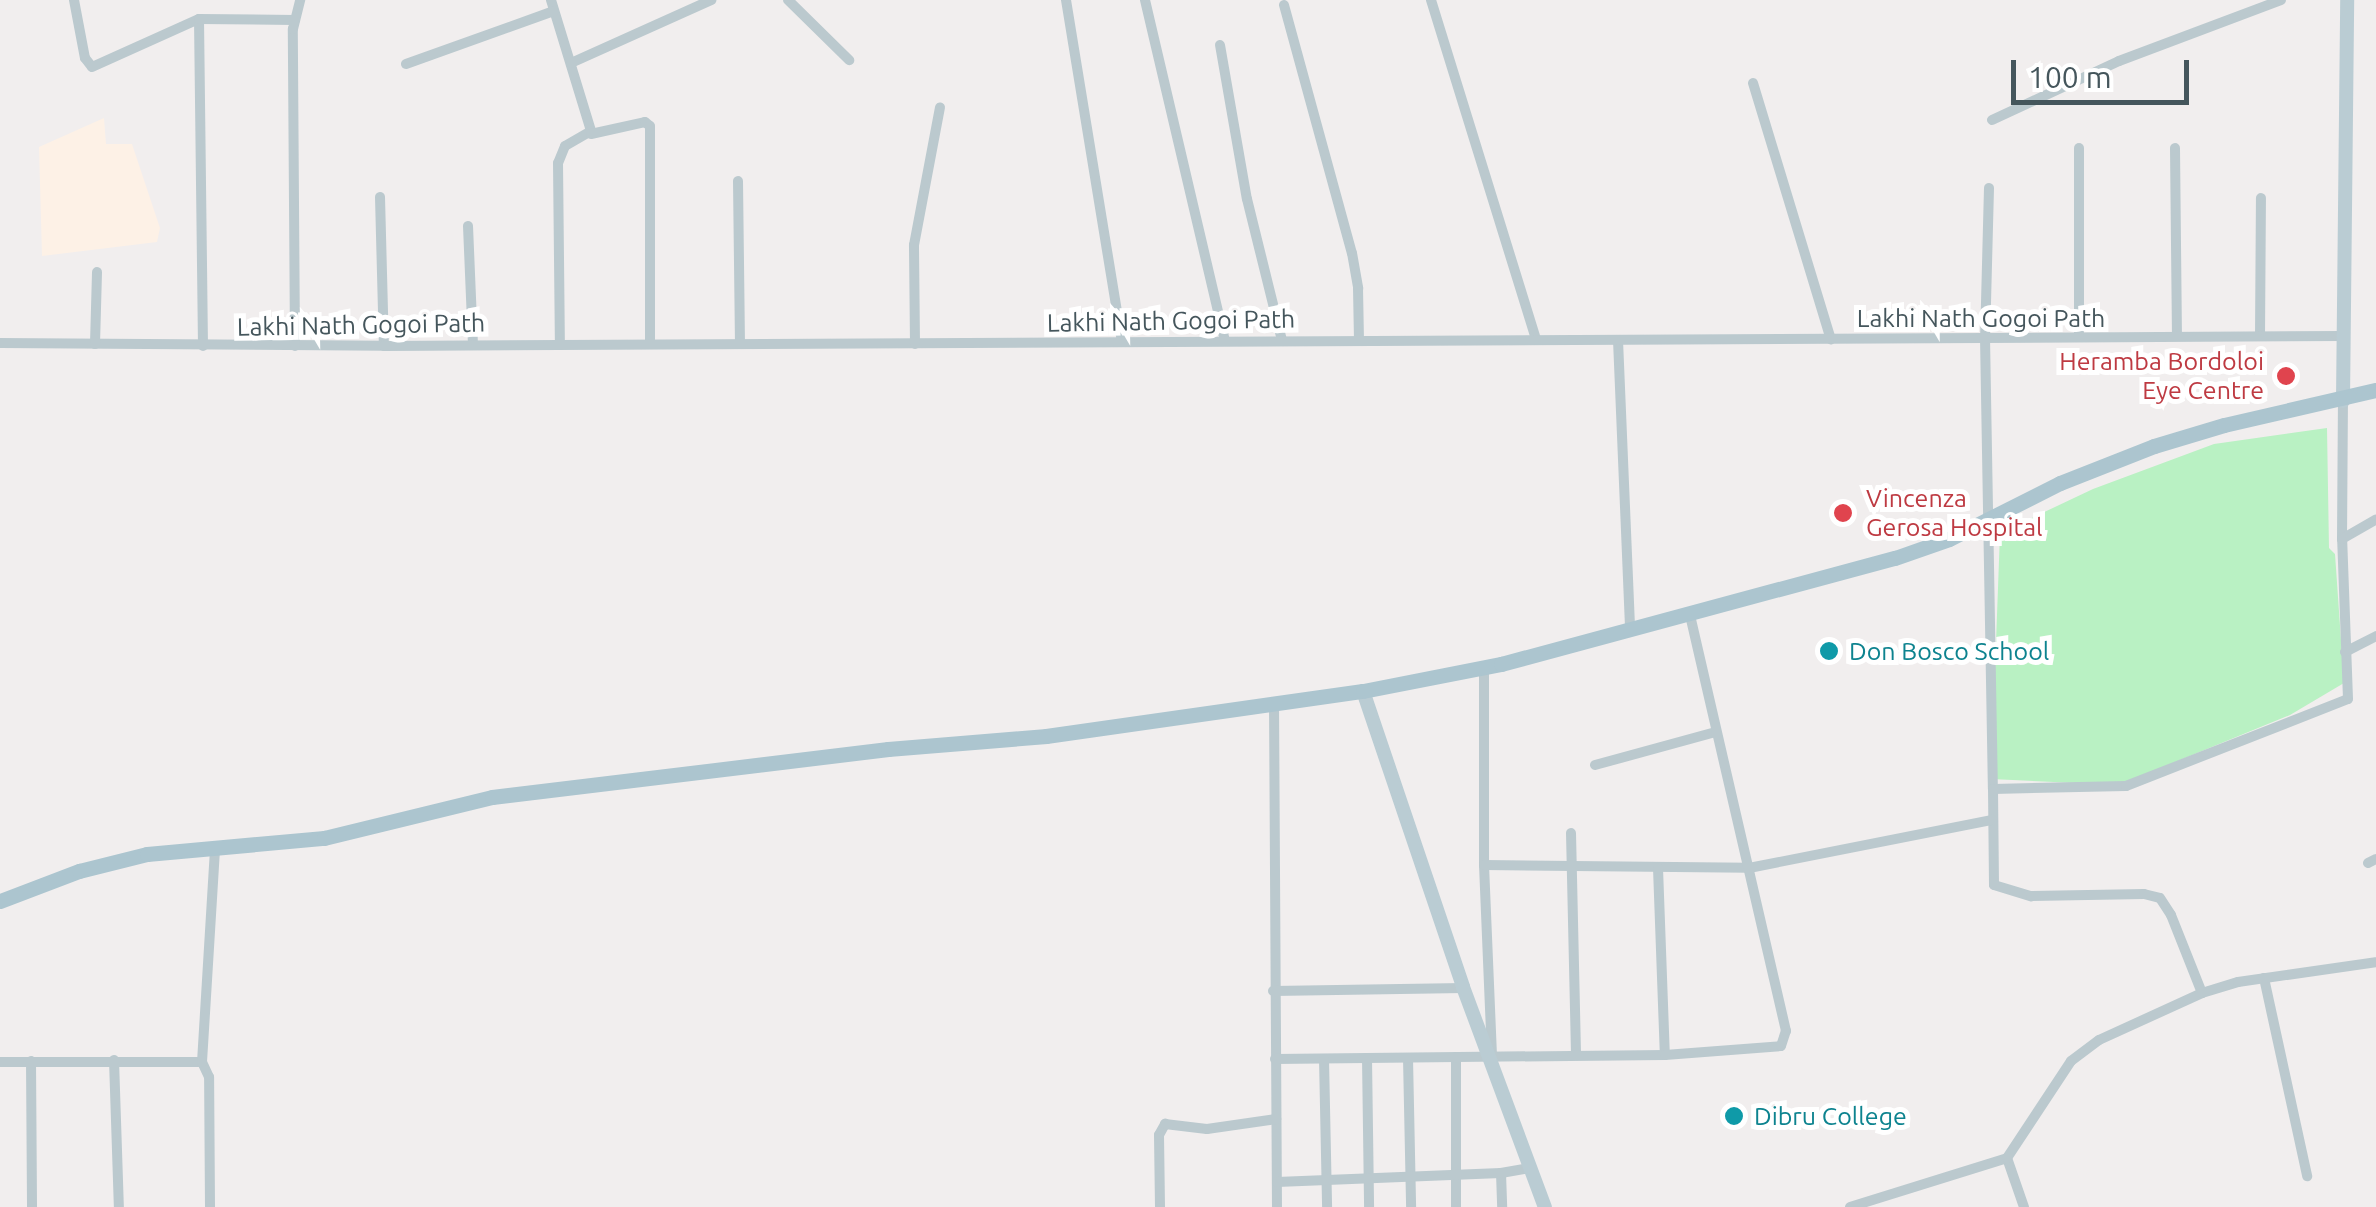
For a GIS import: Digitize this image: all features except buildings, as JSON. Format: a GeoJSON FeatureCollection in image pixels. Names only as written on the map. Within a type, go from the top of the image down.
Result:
{"type":"FeatureCollection","features":[{"type":"Feature","properties":{"kind":"main road"},"geometry":{"type":"LineString","coordinates":[[0,901],[116,860],[348,833],[492,797],[888,749],[1046,736],[1363,691],[1484,668],[1896,558],[1992,520],[2060,483],[2183,436],[2343,402],[2376,390]]}},
{"type":"Feature","properties":{"kind":"street"},"geometry":{"type":"LineString","coordinates":[[74,0],[84,58],[92,67],[199,19],[295,20]]}},
{"type":"Feature","properties":{"kind":"street"},"geometry":{"type":"LineString","coordinates":[[294,346],[295,20],[300,0]]}},
{"type":"Feature","properties":{"kind":"street"},"geometry":{"type":"LineString","coordinates":[[571,63],[712,0]]}},
{"type":"Feature","properties":{"kind":"street"},"geometry":{"type":"LineString","coordinates":[[788,0],[849,60]]}},
{"type":"Feature","properties":{"kind":"street"},"geometry":{"type":"LineString","coordinates":[[1066,0],[1122,342]]}},
{"type":"Feature","properties":{"kind":"street"},"geometry":{"type":"LineString","coordinates":[[1145,0],[1224,340]]}},
{"type":"Feature","properties":{"kind":"street"},"geometry":{"type":"LineString","coordinates":[[1432,0],[1536,339]]}},
{"type":"Feature","properties":{"kind":"street"},"geometry":{"type":"LineString","coordinates":[[1992,120],[2119,62],[2281,0]]}},
{"type":"Feature","properties":{"kind":"street"},"geometry":{"type":"LineString","coordinates":[[1994,789],[2107,789],[2148,780],[2348,699],[2342,539],[2347,0]]}},
{"type":"Feature","properties":{"kind":"street"},"geometry":{"type":"LineString","coordinates":[[1284,5],[1352,252],[1358,288],[1359,339]]}},
{"type":"Feature","properties":{"kind":"street"},"geometry":{"type":"LineString","coordinates":[[406,64],[553,6],[590,134]]}},
{"type":"Feature","properties":{"kind":"street"},"geometry":{"type":"LineString","coordinates":[[199,19],[203,346]]}},
{"type":"Feature","properties":{"kind":"street"},"geometry":{"type":"LineString","coordinates":[[1220,45],[1247,200],[1282,340]]}},
{"type":"Feature","properties":{"kind":"street"},"geometry":{"type":"LineString","coordinates":[[1753,83],[1831,339]]}},
{"type":"Feature","properties":{"kind":"street"},"geometry":{"type":"LineString","coordinates":[[915,344],[914,246],[940,107]]}},
{"type":"Feature","properties":{"kind":"street"},"geometry":{"type":"LineString","coordinates":[[560,342],[558,164],[565,146],[590,134],[650,123],[650,342]]}},
{"type":"Feature","properties":{"kind":"street"},"geometry":{"type":"LineString","coordinates":[[2079,148],[2079,337]]}},
{"type":"Feature","properties":{"kind":"street"},"geometry":{"type":"LineString","coordinates":[[2175,148],[2177,336]]}},
{"type":"Feature","properties":{"kind":"street"},"geometry":{"type":"LineString","coordinates":[[738,180],[740,343]]}},
{"type":"Feature","properties":{"kind":"street"},"geometry":{"type":"LineString","coordinates":[[1989,188],[1985,338],[1992,520],[1994,885],[2031,896],[2144,894],[2160,898],[2202,993]]}},
{"type":"Feature","properties":{"kind":"street"},"geometry":{"type":"LineString","coordinates":[[380,196],[384,346]]}},
{"type":"Feature","properties":{"kind":"street"},"geometry":{"type":"LineString","coordinates":[[2260,336],[2261,198]]}},
{"type":"Feature","properties":{"kind":"street"},"geometry":{"type":"LineString","coordinates":[[468,226],[473,344]]}},
{"type":"Feature","properties":{"kind":"street"},"geometry":{"type":"LineString","coordinates":[[95,344],[96,272]]}},
{"type":"Feature","properties":{"kind":"street","name":"Lakhi Nath Gogoi Path"},"geometry":{"type":"LineString","coordinates":[[0,343],[384,346],[560,342],[915,344],[2342,336]]}},
{"type":"Feature","properties":{"kind":"street"},"geometry":{"type":"LineString","coordinates":[[1618,340],[1630,631]]}},
{"type":"Feature","properties":{"kind":"street"},"geometry":{"type":"LineString","coordinates":[[2342,539],[2376,519]]}},
{"type":"Feature","properties":{"kind":"street"},"geometry":{"type":"LineString","coordinates":[[1275,1059],[1665,1055],[1772,1050],[1785,1040],[1690,614]]}},
{"type":"Feature","properties":{"kind":"street"},"geometry":{"type":"LineString","coordinates":[[2345,652],[2376,636]]}},
{"type":"Feature","properties":{"kind":"street"},"geometry":{"type":"LineString","coordinates":[[1484,668],[1484,864],[1492,1058]]}},
{"type":"Feature","properties":{"kind":"street"},"geometry":{"type":"LineString","coordinates":[[1363,691],[1464,988],[1545,1207]]}},
{"type":"Feature","properties":{"kind":"street"},"geometry":{"type":"LineString","coordinates":[[1274,702],[1277,1207]]}},
{"type":"Feature","properties":{"kind":"street"},"geometry":{"type":"LineString","coordinates":[[1595,765],[1716,732]]}},
{"type":"Feature","properties":{"kind":"street"},"geometry":{"type":"LineString","coordinates":[[1484,864],[1749,868],[1992,820]]}},
{"type":"Feature","properties":{"kind":"street"},"geometry":{"type":"LineString","coordinates":[[1571,833],[1576,1055]]}},
{"type":"Feature","properties":{"kind":"street"},"geometry":{"type":"LineString","coordinates":[[210,1207],[209,1077],[202,1062],[215,848]]}},
{"type":"Feature","properties":{"kind":"street"},"geometry":{"type":"LineString","coordinates":[[1658,868],[1665,1055]]}},
{"type":"Feature","properties":{"kind":"street"},"geometry":{"type":"LineString","coordinates":[[1850,1207],[2007,1158],[2081,1050],[2202,993],[2264,978],[2376,962]]}},
{"type":"Feature","properties":{"kind":"street"},"geometry":{"type":"LineString","coordinates":[[2264,978],[2307,1176]]}},
{"type":"Feature","properties":{"kind":"street"},"geometry":{"type":"LineString","coordinates":[[1274,991],[1464,988]]}},
{"type":"Feature","properties":{"kind":"street"},"geometry":{"type":"LineString","coordinates":[[1456,1057],[1456,1207]]}},
{"type":"Feature","properties":{"kind":"street"},"geometry":{"type":"LineString","coordinates":[[1367,1058],[1369,1207]]}},
{"type":"Feature","properties":{"kind":"street"},"geometry":{"type":"LineString","coordinates":[[1408,1058],[1411,1207]]}},
{"type":"Feature","properties":{"kind":"street"},"geometry":{"type":"LineString","coordinates":[[1324,1059],[1327,1207]]}},
{"type":"Feature","properties":{"kind":"street"},"geometry":{"type":"LineString","coordinates":[[114,1060],[118,1207]]}},
{"type":"Feature","properties":{"kind":"street"},"geometry":{"type":"LineString","coordinates":[[31,1061],[32,1207]]}},
{"type":"Feature","properties":{"kind":"street"},"geometry":{"type":"LineString","coordinates":[[0,1062],[202,1062]]}},
{"type":"Feature","properties":{"kind":"street"},"geometry":{"type":"LineString","coordinates":[[1160,1207],[1159,1134],[1165,1124],[1207,1129],[1276,1119]]}},
{"type":"Feature","properties":{"kind":"street"},"geometry":{"type":"LineString","coordinates":[[2007,1158],[2024,1207]]}},
{"type":"Feature","properties":{"kind":"street"},"geometry":{"type":"LineString","coordinates":[[1277,1182],[1501,1173],[1530,1168]]}},
{"type":"Feature","properties":{"kind":"street"},"geometry":{"type":"LineString","coordinates":[[1501,1173],[1502,1207]]}},
{"type":"Feature","properties":{"kind":"shaded area"},"geometry":{"type":"Polygon","coordinates":[[[104,118],[106,144],[132,144],[160,228],[157,242],[42,256],[39,147],[104,118]]]}},
{"type":"Feature","properties":{"kind":"green space"},"geometry":{"type":"Polygon","coordinates":[[[2327,428],[2329,548],[2335,554],[2344,683],[2290,715],[2119,785],[1991,779],[2000,533],[2093,489],[2214,444],[2327,428]]]}},
{"type":"Feature","properties":{"kind":"place","name":"Heramba Bordoloi Eye Centre"},"geometry":{"type":"Point","coordinates":[2286,376]}},
{"type":"Feature","properties":{"kind":"place","name":"Vincenza Gerosa Hospital"},"geometry":{"type":"Point","coordinates":[1843,513]}},
{"type":"Feature","properties":{"kind":"place","name":"Don Bosco School"},"geometry":{"type":"Point","coordinates":[1829,651]}},
{"type":"Feature","properties":{"kind":"place","name":"Dibru College"},"geometry":{"type":"Point","coordinates":[1734,1116]}}]}
